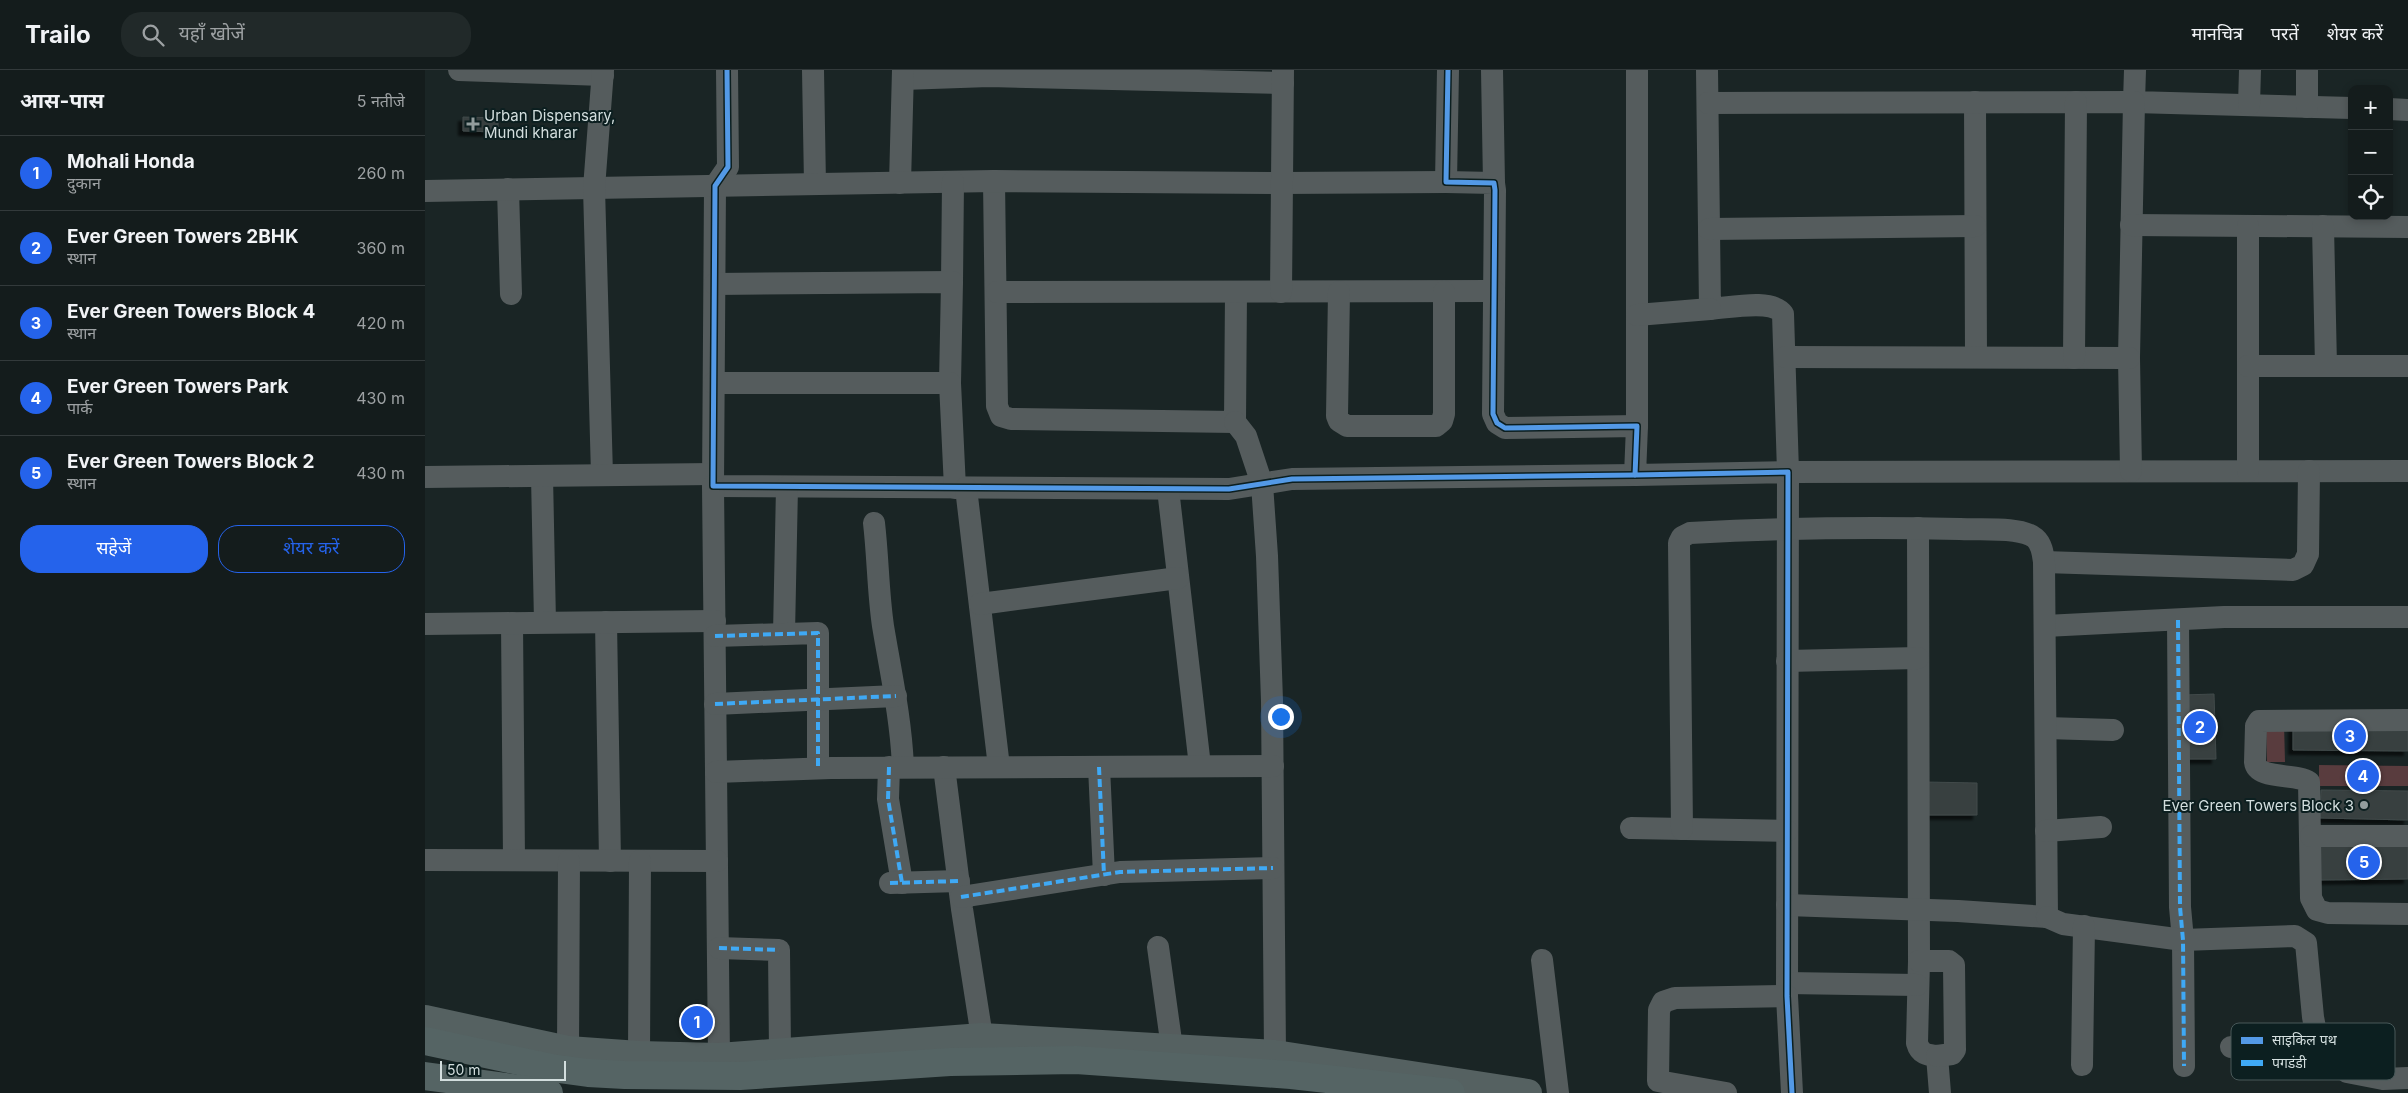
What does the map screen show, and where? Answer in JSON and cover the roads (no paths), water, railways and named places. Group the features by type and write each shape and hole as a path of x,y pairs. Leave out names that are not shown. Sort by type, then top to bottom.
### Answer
{"highway":[{"path":"425,1041 551,1068 625,1075 740,1076 950,1062 1076,1060 1291,1075 1451,1093"},
{"path":"425,1076 549,1093"}],"main road":[{"path":"425,1019 568,1050 639,1055 719,1056 982,1036 1275,1054 1527,1093"}],"street":[{"path":"459,70 603,72 594,188 602,475"},
{"path":"719,1056 713,480 715,186 728,167 727,70"},
{"path":"813,70 815,184"},
{"path":"1447,182 1448,70"},
{"path":"1492,70 1494,183 1493,414 1497,423 1505,428 1637,426"},
{"path":"1635,475 1637,426 1637,70"},
{"path":"1707,70 1710,309"},
{"path":"2131,471 2129,358 2135,70"},
{"path":"2249,105 2250,70"},
{"path":"2307,70 2307,107"},
{"path":"900,183 903,74 1283,77 1281,292"},
{"path":"1975,102 1976,357"},
{"path":"2074,358 2076,102"},
{"path":"1708,103 2134,102 2348,108"},
{"path":"2393,109 2408,110"},
{"path":"425,190 994,181 1282,184 1494,183"},
{"path":"994,181 997,292 997,406 1001,416 1011,419 1235,422"},
{"path":"953,182 950,382 960,488 980,604 999,767"},
{"path":"508,189 511,294"},
{"path":"2131,224 2408,227"},
{"path":"1709,229 1975,226"},
{"path":"2248,226 2248,471"},
{"path":"2323,226 2326,366"},
{"path":"715,284 951,282"},
{"path":"997,292 1494,291"},
{"path":"1236,292 1235,422 1246,436 1262,484 1267,565 1273,766 1275,1054"},
{"path":"1339,292 1337,416 1339,421 1347,426 1436,426 1442,421 1445,414 1443,292"},
{"path":"1637,316 1769,304 1780,309 1783,314 1788,472 1787,989 1792,1093"},
{"path":"1785,357 2129,358"},
{"path":"2248,366 2408,366"},
{"path":"714,383 950,382"},
{"path":"2044,562 2293,570 2303,564 2308,554 2309,471"},
{"path":"425,477 602,475 713,480 787,487 1229,489 1292,478 1788,472 2408,471"},
{"path":"542,476 545,622"},
{"path":"784,634 787,487"},
{"path":"1168,489 1200,766"},
{"path":"874,523 879,593 902,732 888,798 896,883 960,889 1168,870 1273,868"},
{"path":"1682,829 1679,543 1683,537 1690,532 1788,528 1918,528 2018,531 2035,538 2042,548 2044,562 2047,916"},
{"path":"1918,528 1917,909 1919,961 1917,1043 1919,1049 1925,1054 1937,1056 1952,1054 1955,1050 1954,965 1949,962 1919,961"},
{"path":"980,604 1178,578"},
{"path":"2045,626 2224,617 2408,617"},
{"path":"2178,620 2180,908 2183,940 2184,1066"},
{"path":"606,622 610,861"},
{"path":"425,624 606,622 784,634 818,633 818,768"},
{"path":"513,623 514,860"},
{"path":"1787,661 1918,658"},
{"path":"715,704 896,696"},
{"path":"2408,720 2259,721 2256,726 2255,766 2262,772 2301,777 2309,782 2311,898 2317,910 2328,913 2408,914"},
{"path":"2046,728 2113,730"},
{"path":"715,772 896,767 1273,766"},
{"path":"944,767 982,1036"},
{"path":"1099,767 1104,875"},
{"path":"2047,831 2101,827"},
{"path":"1631,828 1787,831"},
{"path":"2311,836 2408,836"},
{"path":"425,860 717,861"},
{"path":"568,1050 569,861"},
{"path":"639,1055 640,861"},
{"path":"1787,905 2047,916 2063,924 2183,940 2295,936 2301,938 2306,943 2314,1023"},
{"path":"2082,1065 2085,926"},
{"path":"1159,947 1172,1048"},
{"path":"719,948 779,950 780,1052"},
{"path":"1542,960 1558,1093"},
{"path":"1726,1093 1658,1081 1659,1010 1663,1002 1675,998 1787,989 1917,985"},
{"path":"1937,1056 1941,1093"},
{"path":"2395,1079 2408,1078"}],"place":[{"name":"Urban Dispensary, Mundi kharar","path":"473,124"},
{"name":"Ever Green Towers 2BHK","path":"2200,727"},
{"name":"Ever Green Towers Block 4","path":"2350,736"},
{"name":"Ever Green Towers Park","path":"2363,776"},
{"name":"Ever Green Towers Block 3","path":"2364,805"},
{"name":"Ever Green Towers Block 2","path":"2364,862"},
{"name":"Mohali Honda","path":"697,1022"}]}
